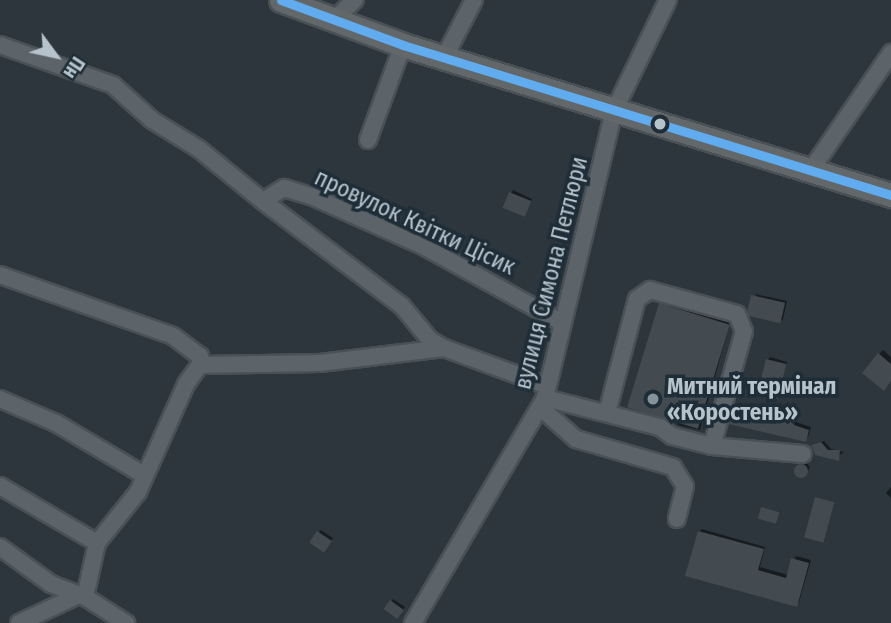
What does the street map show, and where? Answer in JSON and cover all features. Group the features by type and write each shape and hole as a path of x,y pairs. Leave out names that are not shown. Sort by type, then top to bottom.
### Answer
{"highway":[{"path":"281,0 443,58 891,195"}],"street":[{"path":"334,20 355,0"},
{"path":"443,58 474,0"},
{"name":"вулиця Симона Петлюри","path":"414,623 544,397 614,111 664,1"},
{"path":"0,45 113,85 152,120 199,149 402,306 430,340 444,348 544,397 607,413 712,446 803,454"},
{"path":"368,140 403,45"},
{"path":"811,170 891,53"},
{"name":"провулок Квітки Цісик","path":"263,201 284,188 311,197 425,247 561,322"},
{"path":"0,275 173,336 200,356 200,365 186,384 138,492 97,543 82,596"},
{"path":"607,413 637,299 650,289 737,314 744,331 712,446"},
{"path":"200,365 320,363 444,348"},
{"path":"544,397 576,439 673,467 685,486 677,519"},
{"path":"0,399 56,423 144,475"},
{"path":"0,486 97,543"},
{"path":"0,548 51,584 82,596 126,623"},
{"path":"19,623 82,596"}],"building":[{"path":"509,192 531,201 525,217 503,208"},
{"path":"751,295 785,303 780,323 746,315"},
{"path":"659,303 730,325 698,429 627,407"},
{"path":"878,353 891,364 891,381 884,391 862,373"},
{"path":"766,359 786,364 778,399 757,394"},
{"path":"734,405 795,421 794,425 809,430 806,442 729,424"},
{"path":"821,442 828,450 840,450 839,461 815,455 811,445"},
{"path":"798,464 804,464 808,471 804,478 798,478 794,474 794,468"},
{"path":"815,497 834,502 823,543 804,538"},
{"path":"761,507 779,512 776,524 758,519"},
{"path":"317,531 332,541 324,553 309,543"},
{"path":"698,531 764,549 758,570 786,578 791,558 809,563 797,607 685,576"},
{"path":"390,600 404,610 397,619 384,609"}],"transit line":[{"path":"281,0 403,45 891,195"}],"place":[{"name":"Митний термінал «Коростень»","path":"653,399"}]}
